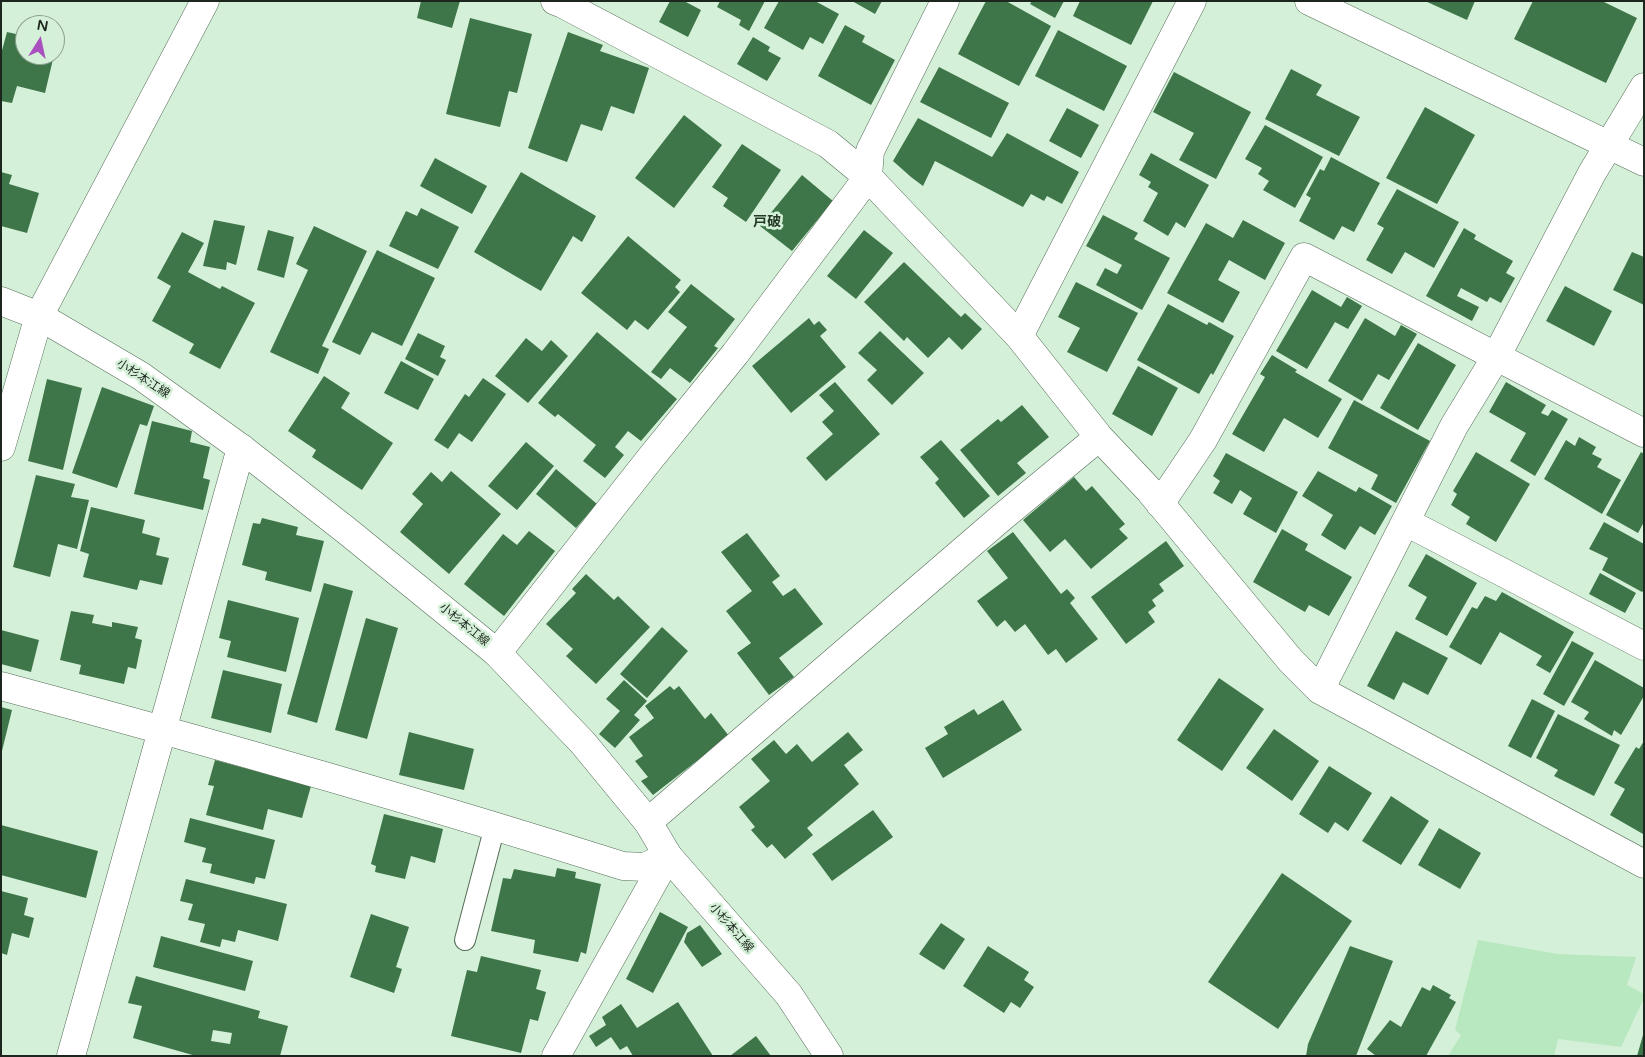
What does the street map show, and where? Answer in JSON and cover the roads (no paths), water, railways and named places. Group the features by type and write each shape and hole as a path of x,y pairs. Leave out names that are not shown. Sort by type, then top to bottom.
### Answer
{"street":[{"path":"1,447 39,316 206,1"},
{"path":"555,1 828,144 868,177 1019,336 1099,437 1160,504 1291,661 1320,690 1644,864"},
{"path":"498,653 649,460 735,354 868,177 870,151 946,1"},
{"path":"1019,336 1192,1"},
{"path":"1309,1 1644,162"},
{"path":"1320,690 1454,426 1496,356 1592,173 1644,88"},
{"path":"1160,504 1203,440 1304,257 1644,433"},
{"name":"小杉本江線","path":"1,301 39,316 141,376 241,448 498,653 583,743 648,822 668,856 790,995 829,1056"},
{"path":"648,822 986,531 1099,437"},
{"path":"71,1056 241,448"},
{"path":"1406,522 1644,646"},
{"path":"1,686 162,729 495,826 623,866 645,867 668,856"},
{"path":"556,1056 668,856"}],"lane":[{"path":"465,940 495,826"}],"district":[{"name":"戸破","path":"767,222"}]}
